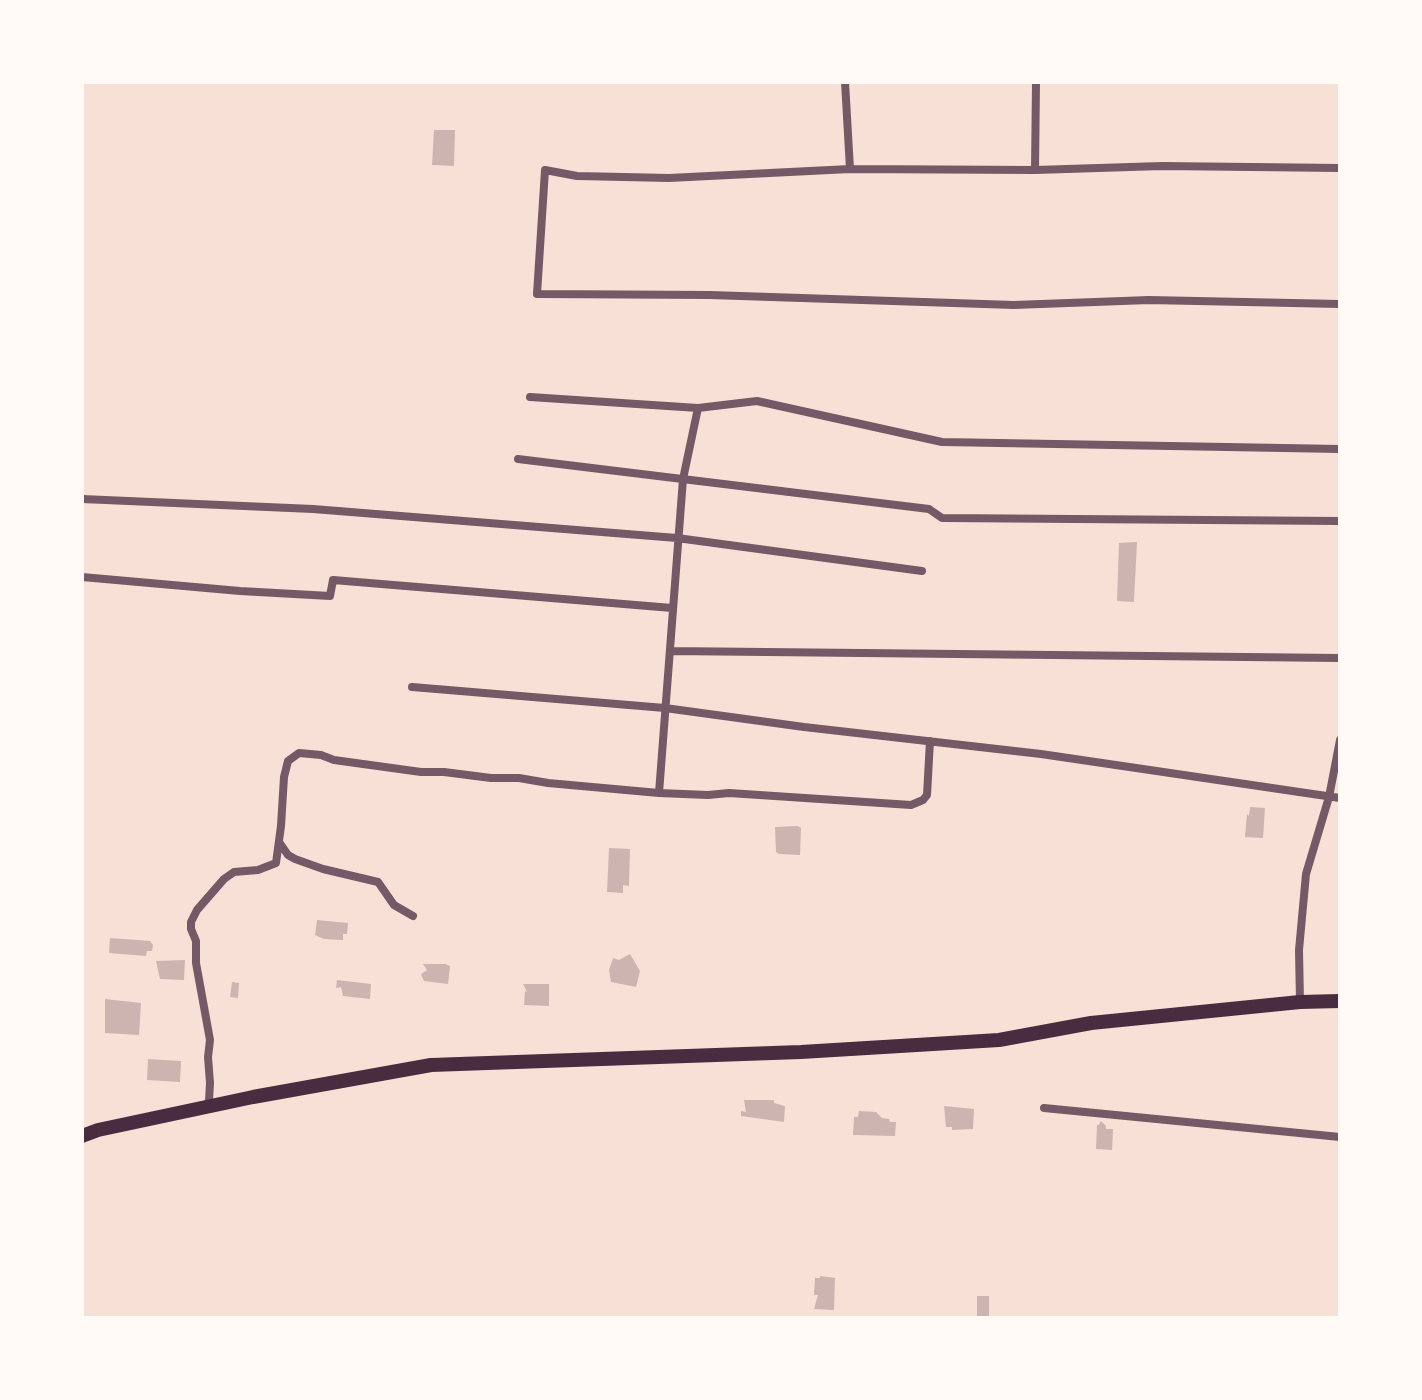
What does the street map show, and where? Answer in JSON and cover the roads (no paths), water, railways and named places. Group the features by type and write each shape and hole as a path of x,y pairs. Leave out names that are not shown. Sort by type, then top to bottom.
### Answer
{"main road":[{"path":"82,1136 253,1097 431,1065 801,1052 999,1040 1091,1023 1300,1002 1340,1001"}],"street":[{"path":"845,82 850,169"},
{"path":"1035,170 1036,82"},
{"path":"1340,168 850,169 669,178 577,176 545,170 537,294 710,295 1014,305 1149,300 1340,304"},
{"path":"530,397 698,408 757,401 942,442 1340,449"},
{"path":"659,793 677,538 683,479 698,408"},
{"path":"518,459 929,509 942,518 1340,521"},
{"path":"82,499 313,509 677,538 922,571"},
{"path":"82,577 330,596 333,580 672,608"},
{"path":"670,651 1340,658"},
{"path":"412,687 665,708 1041,754 1340,798"},
{"path":"1300,1002 1299,950 1306,874 1329,797 1340,740"},
{"path":"205,1108 209,1101 210,1040 191,922 197,910 234,872 268,868 276,863 284,777 288,761 299,753 421,772 519,778 659,793 729,793 911,805 927,795 930,741"},
{"path":"278,841 295,859 378,882 394,905 413,916"},
{"path":"1044,1108 1340,1137"}]}
